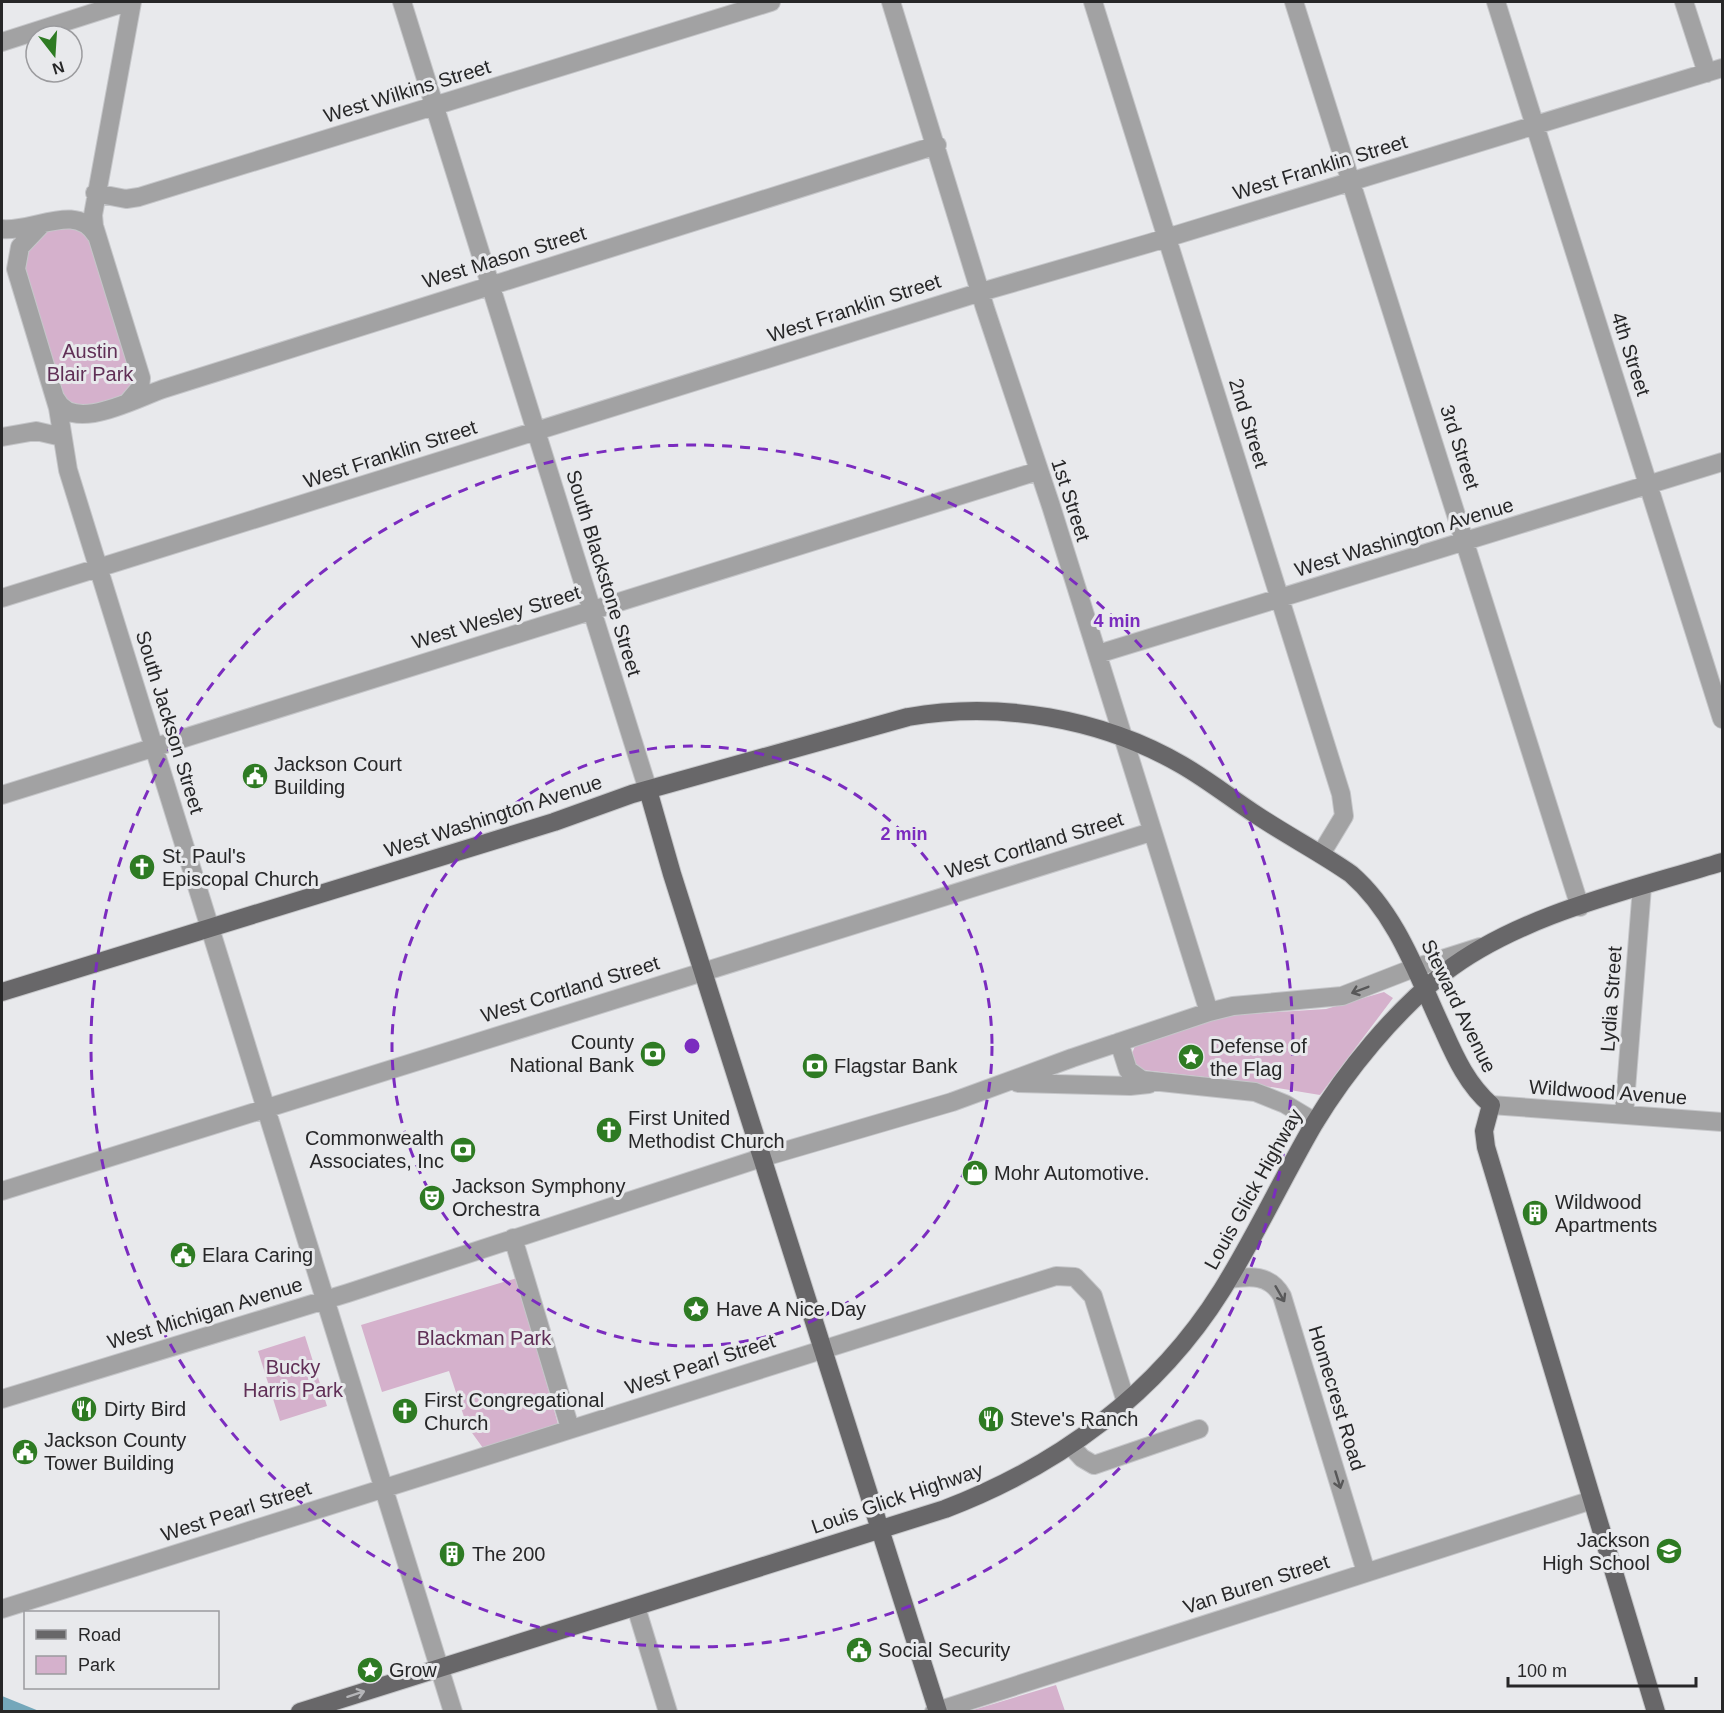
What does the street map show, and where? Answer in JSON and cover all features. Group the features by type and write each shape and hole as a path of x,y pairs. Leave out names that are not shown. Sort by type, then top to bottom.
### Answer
{"main road":[{"name":"West Washington Avenue","path":"2,992 554,822 648,790 908,717 953,711 1005,712"},
{"name":"Steward Avenue","path":"1005,712 1054,718 1123,737 1182,765 1351,874 1373,895 1391,921 1468,1080 1491,1105"},
{"name":"South Blackstone Street","path":"648,790 937,1711"},
{"path":"1580,907 1722,862"},
{"name":"Louis Glick Highway","path":"300,1712 881,1530 994,1489 1071,1446 1126,1402 1155,1375 1190,1334 1229,1279 1316,1122 1376,1041 1424,989 1452,967 1490,944 1580,907"},
{"path":"1491,1105 1484,1131 1486,1147 1656,1712"}],"street":[{"path":"2,42 128,2"},
{"path":"129,401 140,388 141,378 93,220 95,193 132,2"},
{"name":"South Blackstone Street","path":"402,2 648,790"},
{"name":"West Wilkins Street","path":"95,193 126,200 139,197 771,2"},
{"name":"1st Street","path":"891,2 1209,1012"},
{"name":"2nd Street","path":"1093,2 1344,803 1342,822 1321,854"},
{"name":"3rd Street","path":"1294,2 1580,907"},
{"name":"4th Street","path":"1496,2 1722,720"},
{"path":"1684,2 1715,71"},
{"name":"West Franklin Street","path":"2,598 981,291 1715,71"},
{"name":"West Mason Street","path":"62,437 70,425 85,416 163,389 937,145"},
{"path":"2,230 22,230 63,219 83,209 95,193"},
{"path":"63,219 86,223 96,235"},
{"path":"17,258 24,241 40,226"},
{"name":"South Jackson Street","path":"2,230 17,258 17,276 56,399 68,470 453,1712"},
{"path":"141,378 153,387 163,389"},
{"path":"56,399 59,406 69,413 85,416"},
{"path":"2,437 36,430 62,437"},
{"name":"West Washington Avenue","path":"1098,654 1722,462"},
{"name":"West Wesley Street","path":"2,795 1038,471"},
{"name":"West Cortland Street","path":"2,1191 1151,832"},
{"name":"Lydia Street","path":"1624,1115 1642,887"},
{"name":"West Michigan Avenue","path":"2,1399 325,1300 764,1157 1004,1084 1094,1050 1209,1012 1233,1006 1342,996 1414,968 1490,944"},
{"name":"West Michigan Avenue","path":"1119,1042 1131,1073 1153,1083"},
{"path":"1094,1050 1089,1071 1094,1081 1104,1085"},
{"name":"West Michigan Avenue","path":"1004,1084 1036,1082 1130,1086 1153,1083 1255,1092 1277,1100 1316,1122"},
{"name":"Wildwood Avenue","path":"1491,1105 1722,1122"},
{"path":"513,1238 570,1428"},
{"name":"West Pearl Street","path":"2,1609 1047,1278 1068,1276 1084,1284 1093,1296 1126,1402"},
{"name":"Homecrest Road","path":"1229,1279 1262,1278 1274,1285 1282,1296 1366,1572"},
{"path":"1071,1446 1082,1458 1094,1465 1199,1429"},
{"name":"Van Buren Street","path":"937,1711 1592,1500"},
{"path":"636,1607 668,1712"}],"green space":[{"name":"Austin Blair Park","path":"63,219 86,223 140,388 85,416 56,399 20,247"},
{"path":"1384,992 1393,998 1320,1095 1222,1079 1143,1070 1134,1065 1131,1056 1135,1046 1140,1043 1230,1015 1326,1009"},
{"name":"Blackman Park","path":"517,1278 558,1424 483,1448 467,1426 449,1371 382,1392 361,1325"},
{"name":"Bucky Harris Park","path":"305,1336 327,1406 280,1421 258,1351"},
{"path":"1056,1685 1065,1711 970,1711"}],"water":[{"path":"2,1696 39,1711 2,1711"}],"place":[{"name":"Jackson Court Building","path":"255,776"},
{"name":"St. Paul's Episcopal Church","path":"142,867"},
{"name":"County National Bank","path":"653,1054"},
{"name":"Defense of the Flag","path":"1191,1057"},
{"name":"Flagstar Bank","path":"815,1066"},
{"name":"First United Methodist Church","path":"609,1130"},
{"name":"Commonwealth Associates, Inc","path":"463,1150"},
{"name":"Mohr Automotive.","path":"975,1173"},
{"name":"Jackson Symphony Orchestra","path":"432,1198"},
{"name":"Wildwood Apartments","path":"1535,1213"},
{"name":"Elara Caring","path":"183,1255"},
{"name":"Have A Nice Day","path":"696,1309"},
{"name":"Dirty Bird","path":"84,1409"},
{"name":"First Congregational Church","path":"405,1411"},
{"name":"Steve's Ranch","path":"991,1419"},
{"name":"Jackson County Tower Building","path":"25,1452"},
{"name":"Jackson High School","path":"1669,1551"},
{"name":"The 200","path":"452,1554"},
{"name":"Social Security","path":"859,1650"},
{"name":"Grow","path":"370,1670"}]}
